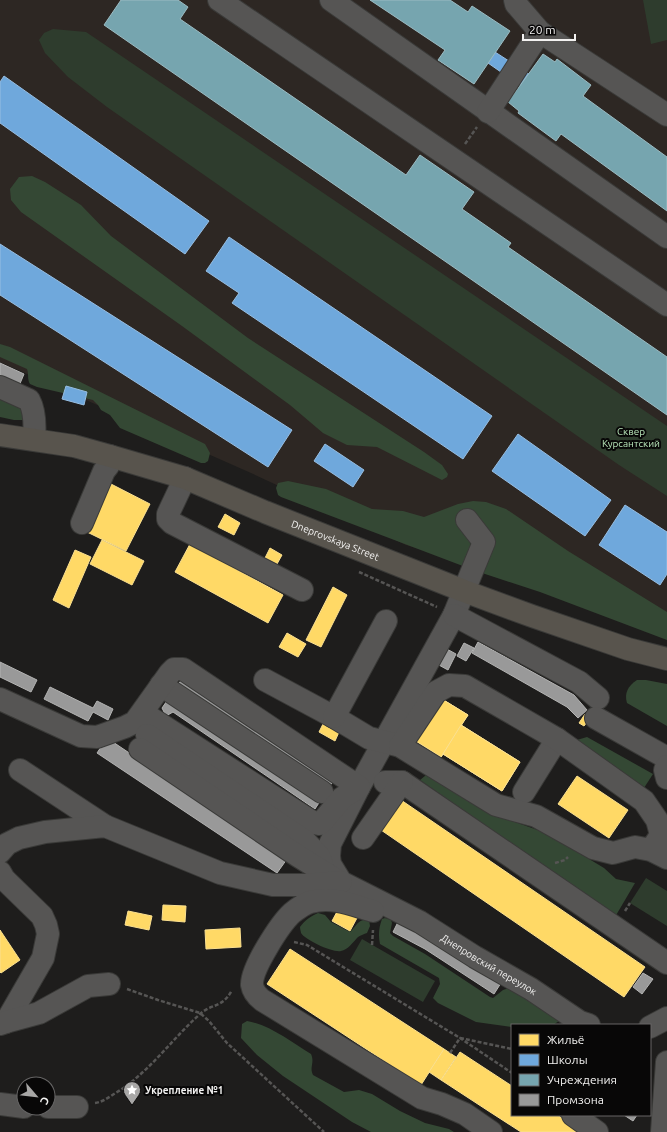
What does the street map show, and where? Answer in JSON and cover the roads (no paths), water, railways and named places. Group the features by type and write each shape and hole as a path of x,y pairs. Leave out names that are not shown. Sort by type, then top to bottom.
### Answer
{"main road":[{"name":"Dneprovskaya Street","path":"0,435 74,446 185,478 265,512 464,591 628,649 667,659"}],"street":[{"path":"219,0 667,305"},
{"path":"331,0 667,237"},
{"path":"514,1 540,32 667,115"},
{"path":"488,112 540,32"},
{"path":"0,387 29,400 34,423 34,439"},
{"path":"82,523 104,471 108,466 110,456"},
{"path":"185,478 168,514 168,519 172,523 302,590"},
{"path":"392,743 454,615 484,542 467,520"},
{"path":"454,615 579,682 597,708 667,758"},
{"path":"334,717 386,621"},
{"path":"0,699 81,736 88,738 97,737 135,722 174,669 183,669 359,787"},
{"path":"20,770 105,826 220,872 273,885 304,885 333,877 329,856 330,844 359,787 392,743 436,692 449,685 465,686 557,739 647,804 657,820 661,835 659,854 635,847 613,853 593,848 536,816 496,805 392,743 369,738 334,717 265,680"},
{"path":"161,685 322,792"},
{"path":"143,713 314,823 319,824 322,822 342,798 359,787"},
{"path":"524,792 557,739"},
{"name":"Днепровский переулок","path":"143,742 333,877 420,922 475,957 531,989 580,1022 586,1024"},
{"path":"667,766 665,770 667,778"},
{"path":"363,838 394,782 525,866 667,963"},
{"path":"0,852 7,844 19,838 45,832 105,826"},
{"path":"0,872 4,880 42,916 48,934 43,958 3,1023"},
{"path":"388,906 385,910 378,912 336,900 310,903 301,907 282,925 259,961 254,972 252,987 256,995 262,1000 422,1098 442,1104 464,1114 491,1132"},
{"path":"3,1023 39,1013 88,986 109,984"},
{"path":"661,1067 662,1132"},
{"path":"0,1104 16,1106"},
{"path":"56,1107 77,1107"},
{"path":"574,1116 597,1132"}],"place":[{"name":"Укрепление №1","path":"132,1105"}],"park label":[{"name":"Сквер Курсантский","path":"631,436"}]}
